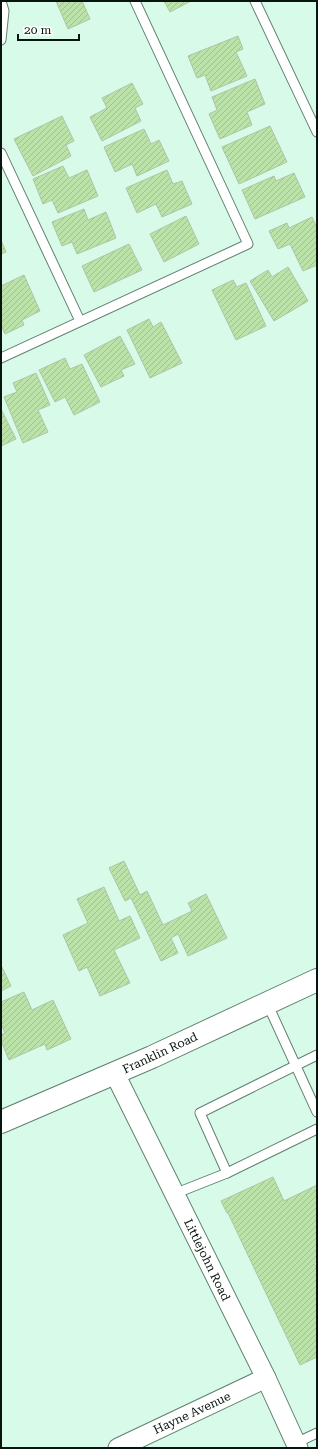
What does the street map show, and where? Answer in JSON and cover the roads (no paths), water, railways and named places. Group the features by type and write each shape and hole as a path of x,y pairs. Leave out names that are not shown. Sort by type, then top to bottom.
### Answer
{"main road":[{"name":"Franklin Road","path":"1,1122 115,1074 317,980"}],"street":[{"name":"Littlejohn Road","path":"115,1074 266,1378 297,1446"},
{"name":"Hayne Avenue","path":"118,1448 266,1378"}],"lane":[{"path":"1,1 4,11 1,40"},
{"path":"1,358 248,244 135,1"},
{"path":"255,1 317,132"},
{"path":"1,153 80,321"},
{"path":"267,1003 317,1112"},
{"path":"227,1173 200,1113 296,1064 317,1055"},
{"path":"174,1194 227,1173 317,1129"},
{"path":"297,1446 317,1433"}]}
